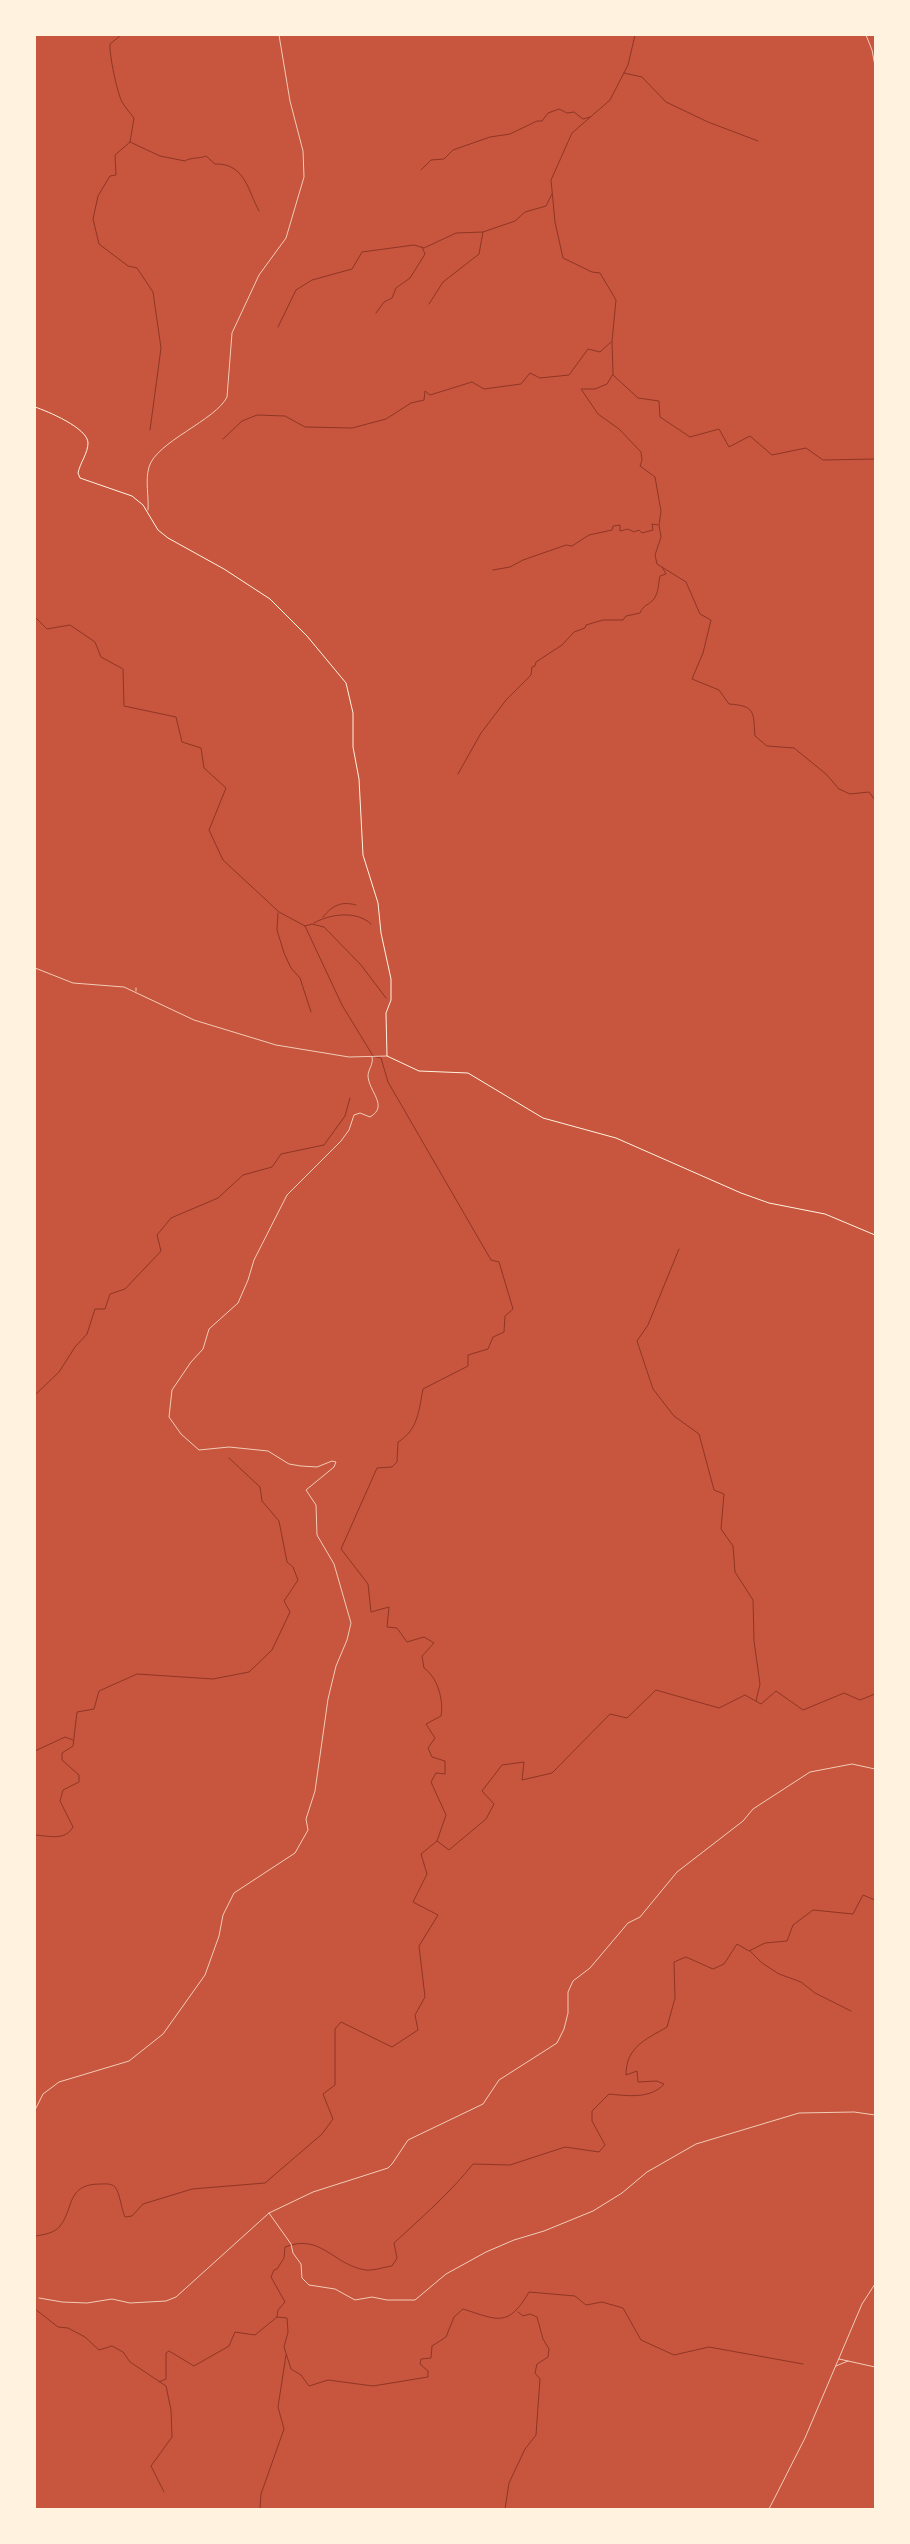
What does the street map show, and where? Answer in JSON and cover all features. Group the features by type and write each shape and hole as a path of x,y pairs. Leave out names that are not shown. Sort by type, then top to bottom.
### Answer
{"main road":[{"path":"35,407 64,420 86,438 88,445 78,473 80,478 132,496 148,510 156,528 168,538 224,569 270,600 308,636 346,683 353,713 352,740 358,775 363,856 378,903 381,933 390,973 391,1000 386,1013 385,1049 390,1058 419,1070 468,1073 543,1118 616,1138 741,1193 769,1203 825,1214 875,1235"}],"street":[{"path":"148,510 147,481 151,462 173,441 224,403 229,385 232,333 259,275 286,238 304,177 303,151 290,102 279,35"},
{"path":"866,35 872,50 875,66"},
{"path":"35,968 70,983 109,984 136,992 194,1020 261,1041 342,1056 390,1058"},
{"path":"35,2110 43,2094 58,2082 129,2061 161,2036 205,1975 219,1936 223,1915 234,1893 295,1853 308,1830 306,1819 315,1791 328,1699 336,1666 347,1640 351,1623 334,1564 317,1535 316,1505 306,1490 334,1467 336,1462 332,1461 317,1467 300,1466 289,1464 268,1450 229,1447 199,1450 176,1429 168,1414 172,1390 191,1362 203,1349 209,1329 238,1303 254,1260 287,1195 341,1141 349,1130 352,1117 360,1113 370,1117 378,1112 379,1105 368,1078 373,1060 372,1056"},
{"path":"39,2298 87,2303 112,2299 130,2303 166,2301 176,2297 269,2213 313,2192 388,2168 408,2140 483,2104 499,2080 557,2043 564,2029 568,2013 568,1992 573,1982 590,1968 628,1922 640,1917 676,1872 743,1822 753,1809 810,1772 852,1764 875,1769"},
{"path":"269,2213 291,2244 293,2252 301,2264 302,2278 309,2285 335,2289 355,2300 372,2297 387,2300 413,2300 437,2284 448,2273 486,2252 592,2211 621,2194 647,2172 696,2144 794,2113 854,2112 875,2115"},
{"path":"769,2509 805,2438 862,2304 875,2284"},
{"path":"839,2359 875,2367"},
{"path":"836,2366 848,2361"}],"waterway":[{"path":"121,35 110,44 112,64 122,102 134,118 130,142 115,155 116,175 110,176 98,196 93,219 99,244 128,266 137,268 153,292 161,348 150,430"},
{"path":"635,35 628,65 610,100 572,133 551,180 555,222 563,258 592,272 600,273 616,300 612,341 613,374 607,384 595,389 581,389 598,414 619,429 641,452 642,460 640,466 655,477 661,511 659,525 661,537 655,555 657,564 686,582 700,614 711,620 703,653 692,679 719,690 729,704 744,706 749,709 753,716 755,736 767,746 794,748 826,774 839,789 850,794 869,792 875,800"},
{"path":"624,73 642,77 666,102 708,122 758,141"},
{"path":"421,170 431,160 444,159 453,150 490,137 510,134 537,121 542,121 548,113 559,109 567,113 574,112 583,119 590,117"},
{"path":"130,142 160,156 185,161 206,156 215,164 233,168 244,180 259,211"},
{"path":"278,327 296,290 312,280 352,269 362,252 414,245 424,248 456,233 483,232 515,221 525,212 546,206 552,194"},
{"path":"429,304 443,282 479,254 483,232"},
{"path":"376,313 384,302 392,298 396,288 410,278 425,254 422,247"},
{"path":"223,439 242,421 257,415 285,416 305,427 352,428 386,419 411,403 424,400 425,391 430,395 472,382 484,389 521,384 530,373 540,378 569,375 588,349 600,352 611,342"},
{"path":"613,375 638,398 659,401 660,417 690,437 719,429 729,447 750,436 772,455 806,448 823,460 875,459"},
{"path":"493,570 510,567 523,560 566,545 572,546 589,535 612,530 613,526 620,525 620,531 628,529 634,532 639,530 642,533 653,530 652,524 658,525"},
{"path":"458,774 481,733 506,700 531,675 532,667 535,666 536,662 562,645 574,632 585,628 586,625 603,620 623,620 626,616 640,613 656,596 660,576 666,574 662,567"},
{"path":"35,617 47,629 70,625 95,642 101,657 123,669 124,706 176,717 182,742 201,748 204,768 226,788 209,830 223,860 279,912 305,926 342,1005 373,1056 381,1058 388,1082 491,1260 499,1262 513,1309 505,1316 504,1332 493,1337 488,1349 468,1355 468,1366 423,1389 419,1412 414,1425 410,1432 398,1442 397,1462 392,1467 377,1468 341,1549 368,1584 371,1612 389,1607 387,1627 397,1628 407,1642 424,1637 434,1643 422,1656 424,1668 433,1677 439,1689 442,1709 441,1716 426,1724 435,1738 428,1748 432,1757 445,1761 445,1774 436,1773 431,1782 446,1815 437,1841"},
{"path":"323,917 330,909 338,905 356,905"},
{"path":"278,913 277,930 284,953 291,968 300,978 311,1012"},
{"path":"314,923 327,917 351,915 371,924"},
{"path":"305,926 312,924 324,927 361,965 386,998"},
{"path":"35,1395 59,1372 75,1347 87,1334 95,1309 105,1309 110,1294 125,1289 161,1251 157,1235 171,1218 218,1198 243,1175 272,1167 281,1154 324,1145 345,1116 350,1098"},
{"path":"679,1249 648,1325 637,1341 653,1389 674,1416 699,1434 714,1490 724,1494 721,1529 733,1546 735,1572 753,1600 754,1641 760,1684 756,1701"},
{"path":"35,1835 61,1836 73,1827 60,1801 63,1790 79,1782 79,1775 62,1760 62,1753 73,1746 77,1712 94,1709 99,1691 137,1674 213,1679 249,1672 272,1650 290,1612 284,1601 298,1580 293,1567 287,1562 279,1521 262,1501 260,1487 229,1458"},
{"path":"35,2236 49,2233 58,2228 76,2193 81,2188 89,2185 110,2184 115,2187 125,2217 132,2216 143,2204 192,2189 265,2183 322,2134 333,2119 323,2094 335,2085 335,2029 341,2022 392,2047 418,2030 415,2015 425,1997 419,1946 438,1915 413,1902 427,1874 421,1854 437,1841 449,1850 486,1819 494,1804 482,1791 502,1765 524,1762 522,1780 552,1773 610,1714 627,1718 656,1690 719,1708 745,1695 761,1704 776,1691 803,1710 844,1693 860,1700 875,1694"},
{"path":"35,1751 65,1737 73,1740"},
{"path":"277,2317 278,2310 285,2302 271,2277 284,2258 285,2247 308,2244 326,2251 354,2267 365,2270 392,2266 397,2258 394,2243 425,2215 473,2164 510,2165 565,2147 599,2152 605,2145 592,2121 592,2111 609,2094 631,2096 646,2094 659,2089 664,2084 657,2081 638,2082 637,2071 626,2075 629,2058 638,2045 667,2027 675,1998 674,1962 686,1957 713,1969 724,1964 737,1944 749,1951 765,1943 787,1941 793,1925 813,1910 853,1914 863,1895 875,1900"},
{"path":"750,1951 762,1963 779,1974 801,1982 815,1993 851,2011"},
{"path":"159,2382 166,2379 166,2353 169,2351 194,2366 229,2346 235,2332 255,2335 277,2317 287,2318 288,2332 284,2347 291,2369 301,2375 309,2386 328,2380 373,2386 428,2377 428,2371 420,2364 421,2359 431,2358 432,2346 446,2337 454,2317 463,2309 485,2316 501,2318 515,2311 529,2292 575,2296 586,2305 602,2302 623,2308 641,2340 674,2355 709,2347 803,2364"},
{"path":"35,2309 58,2327 68,2328 85,2337 99,2350 112,2346 123,2352 130,2362 166,2386 171,2410 172,2437 151,2466 164,2492"},
{"path":"505,2509 509,2483 525,2449 536,2435 540,2379 535,2373 537,2364 548,2357 549,2349 543,2339 537,2317 530,2314 523,2316 518,2312"},
{"path":"260,2509 261,2494 284,2429 278,2407 286,2355"}]}
